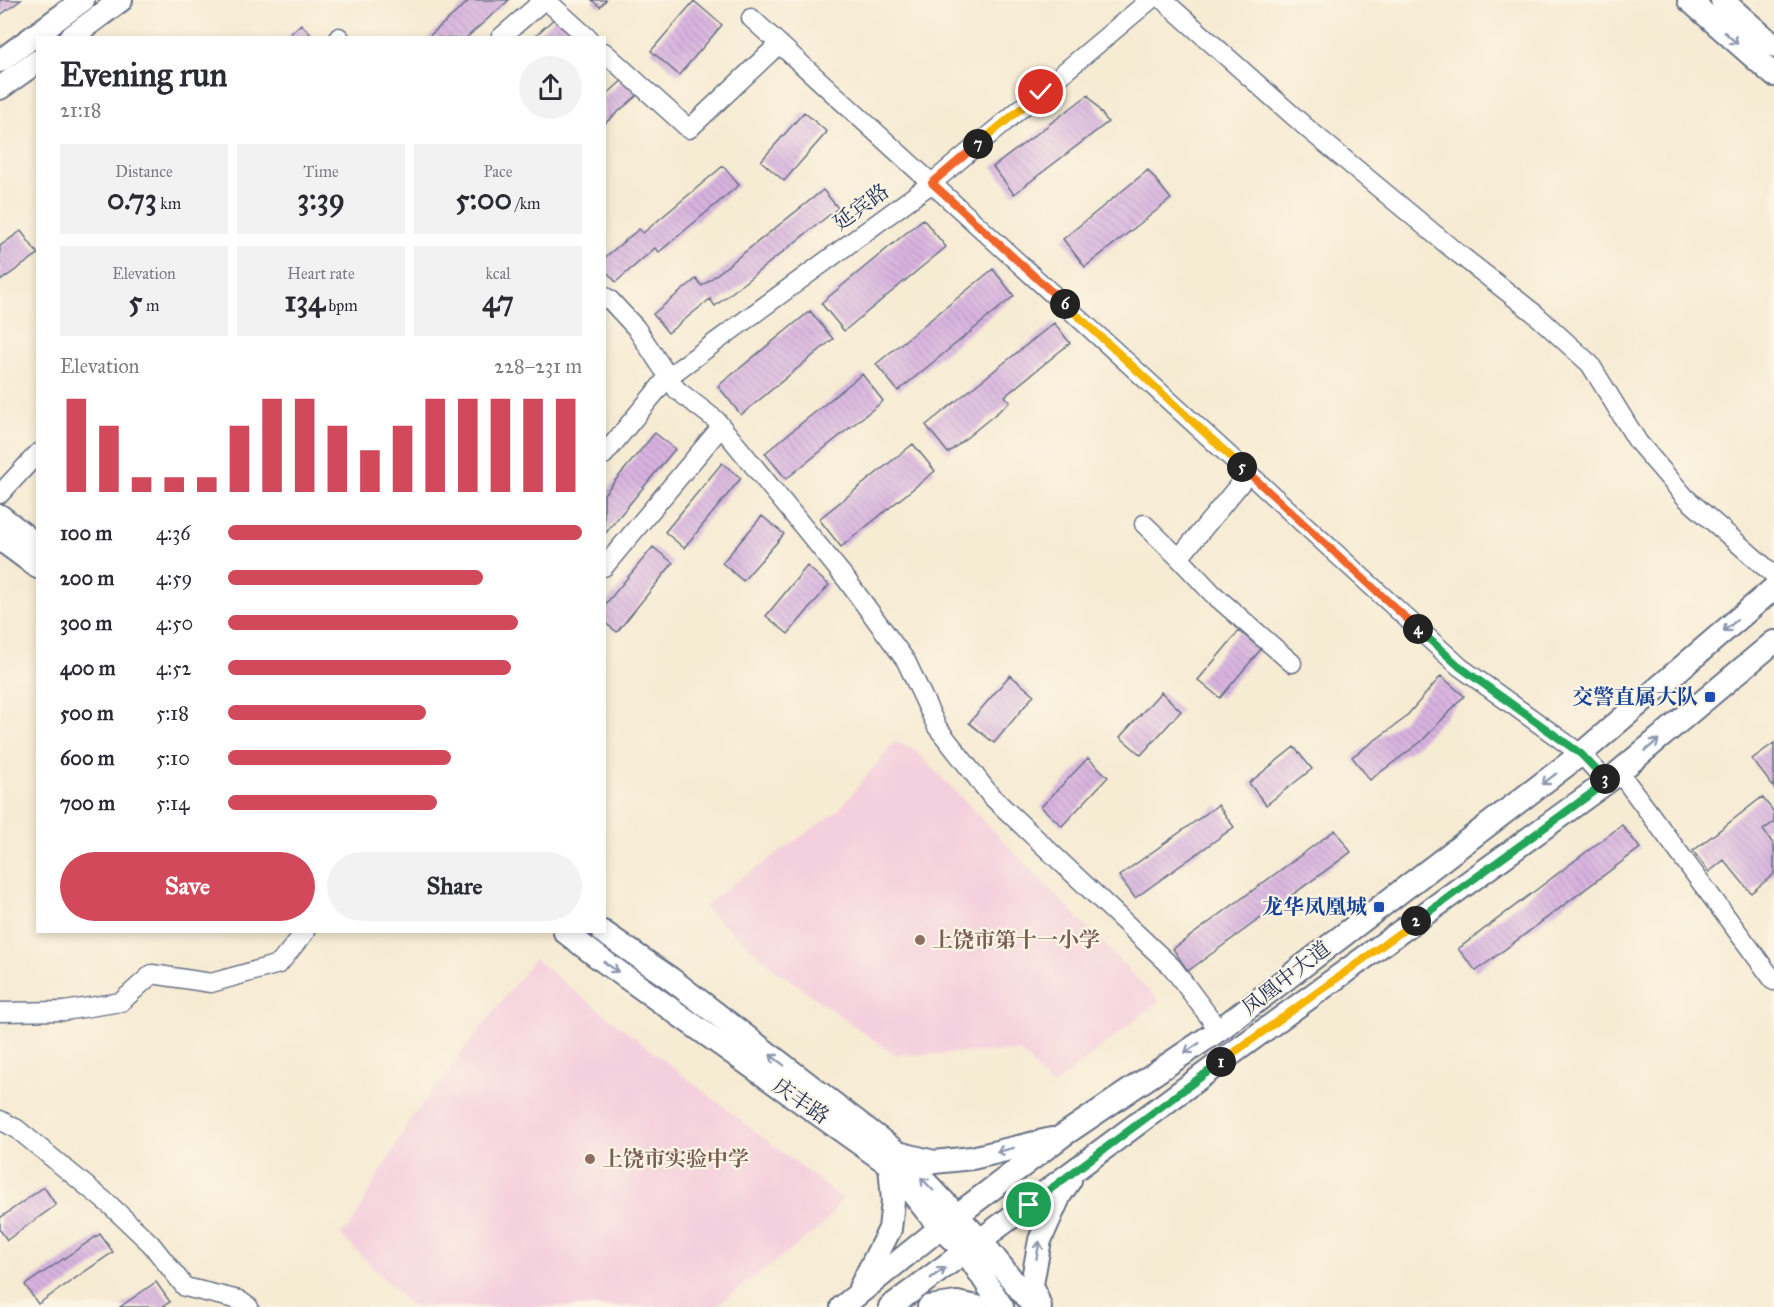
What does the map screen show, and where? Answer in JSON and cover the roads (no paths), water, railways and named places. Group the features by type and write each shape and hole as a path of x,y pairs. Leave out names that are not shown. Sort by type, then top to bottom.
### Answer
{"main road":[{"path":"0,61 83,0"},
{"path":"73,36 121,0"},
{"path":"1689,0 1774,75"},
{"path":"1722,0 1774,46"},
{"path":"0,88 36,62"},
{"path":"0,516 36,544"},
{"path":"0,539 36,566"},
{"name":"凤凰中大道","path":"849,1302 948,1222 1062,1136 1219,1030 1581,754 1774,588"},
{"name":"凤凰中大道","path":"891,1307 1246,1043 1613,777 1774,642"},
{"name":"庆丰路","path":"566,933 599,958 894,1159 948,1222 973,1247 1002,1307"},
{"path":"604,933 671,979 894,1159 934,1162 972,1158 1062,1136"},
{"path":"849,1302 890,1229 894,1159"},
{"path":"1040,1307 1032,1284 1040,1239 1060,1195 1077,1169"},
{"path":"973,1247 1034,1307"},
{"path":"928,1307 957,1303 977,1307"}],"street":[{"path":"503,36 545,0 586,36"},
{"name":"延宾路","path":"606,453 668,377 932,183 1150,0"},
{"path":"1164,0 1308,129 1450,247 1534,313 1590,364 1638,442 1686,498 1774,575"},
{"path":"751,18 1460,667 1613,777 1774,981"},
{"path":"606,54 689,129 779,44"},
{"path":"606,297 636,328 676,390 716,420 860,597 906,661 937,727 992,796 1172,967 1219,1030"},
{"path":"606,565 721,427"},
{"path":"0,494 36,455"},
{"path":"1179,558 1249,473"},
{"path":"1144,524 1213,594 1292,663"},
{"path":"0,1012 64,1011 121,1002 152,975 211,983 279,964 304,933"},
{"path":"0,1120 17,1129 111,1206 151,1244 185,1287 239,1300 249,1307"}],"place":[{"name":"交警直属大队","path":"1710,697"},
{"name":"龙华凤凰城","path":"1379,907"},
{"name":"上饶市第十一小学","path":"920,940"},
{"name":"上饶市实验中学","path":"590,1159"}]}
